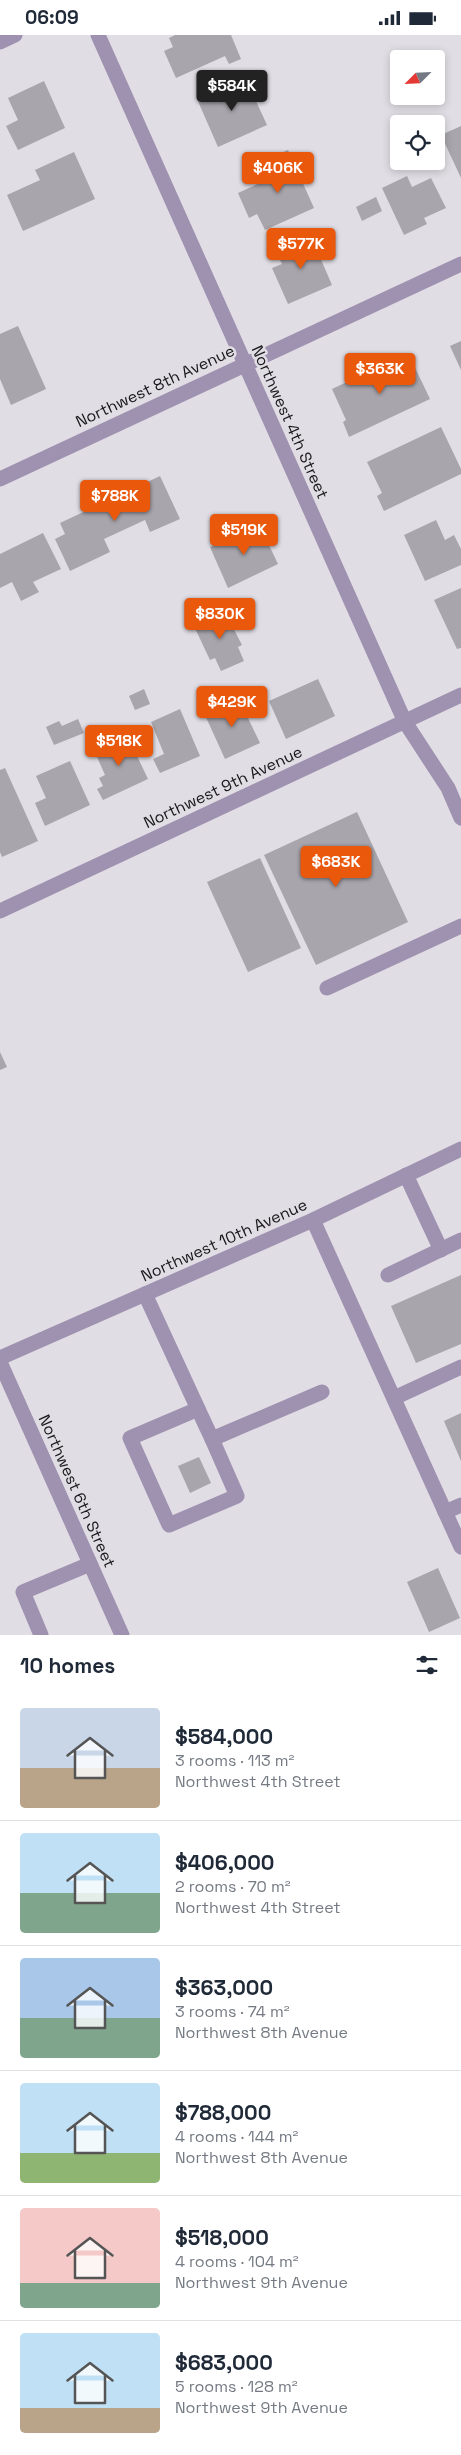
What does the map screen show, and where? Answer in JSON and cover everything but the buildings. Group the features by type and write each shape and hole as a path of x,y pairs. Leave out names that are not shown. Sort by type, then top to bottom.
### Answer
{"street":[{"path":"0,42 15,35"},
{"name":"Northwest 4th Street","path":"98,35 405,722 448,788 461,817"},
{"name":"Northwest 8th Avenue","path":"0,479 245,363 461,264"},
{"name":"Northwest 9th Avenue","path":"0,911 461,695"},
{"path":"327,988 461,927"},
{"name":"Northwest 10th Avenue","path":"0,1358 313,1220 460,1151"},
{"path":"406,1175 441,1250"},
{"path":"313,1220 461,1547"},
{"path":"388,1275 461,1240"},
{"path":"145,1294 212,1439 237,1496 169,1525 130,1438 198,1409"},
{"name":"Northwest 6th Street","path":"0,1362 122,1635"},
{"path":"394,1398 461,1367"},
{"path":"212,1439 322,1392"},
{"path":"445,1513 461,1505"},
{"path":"41,1635 23,1592 90,1564"}]}
